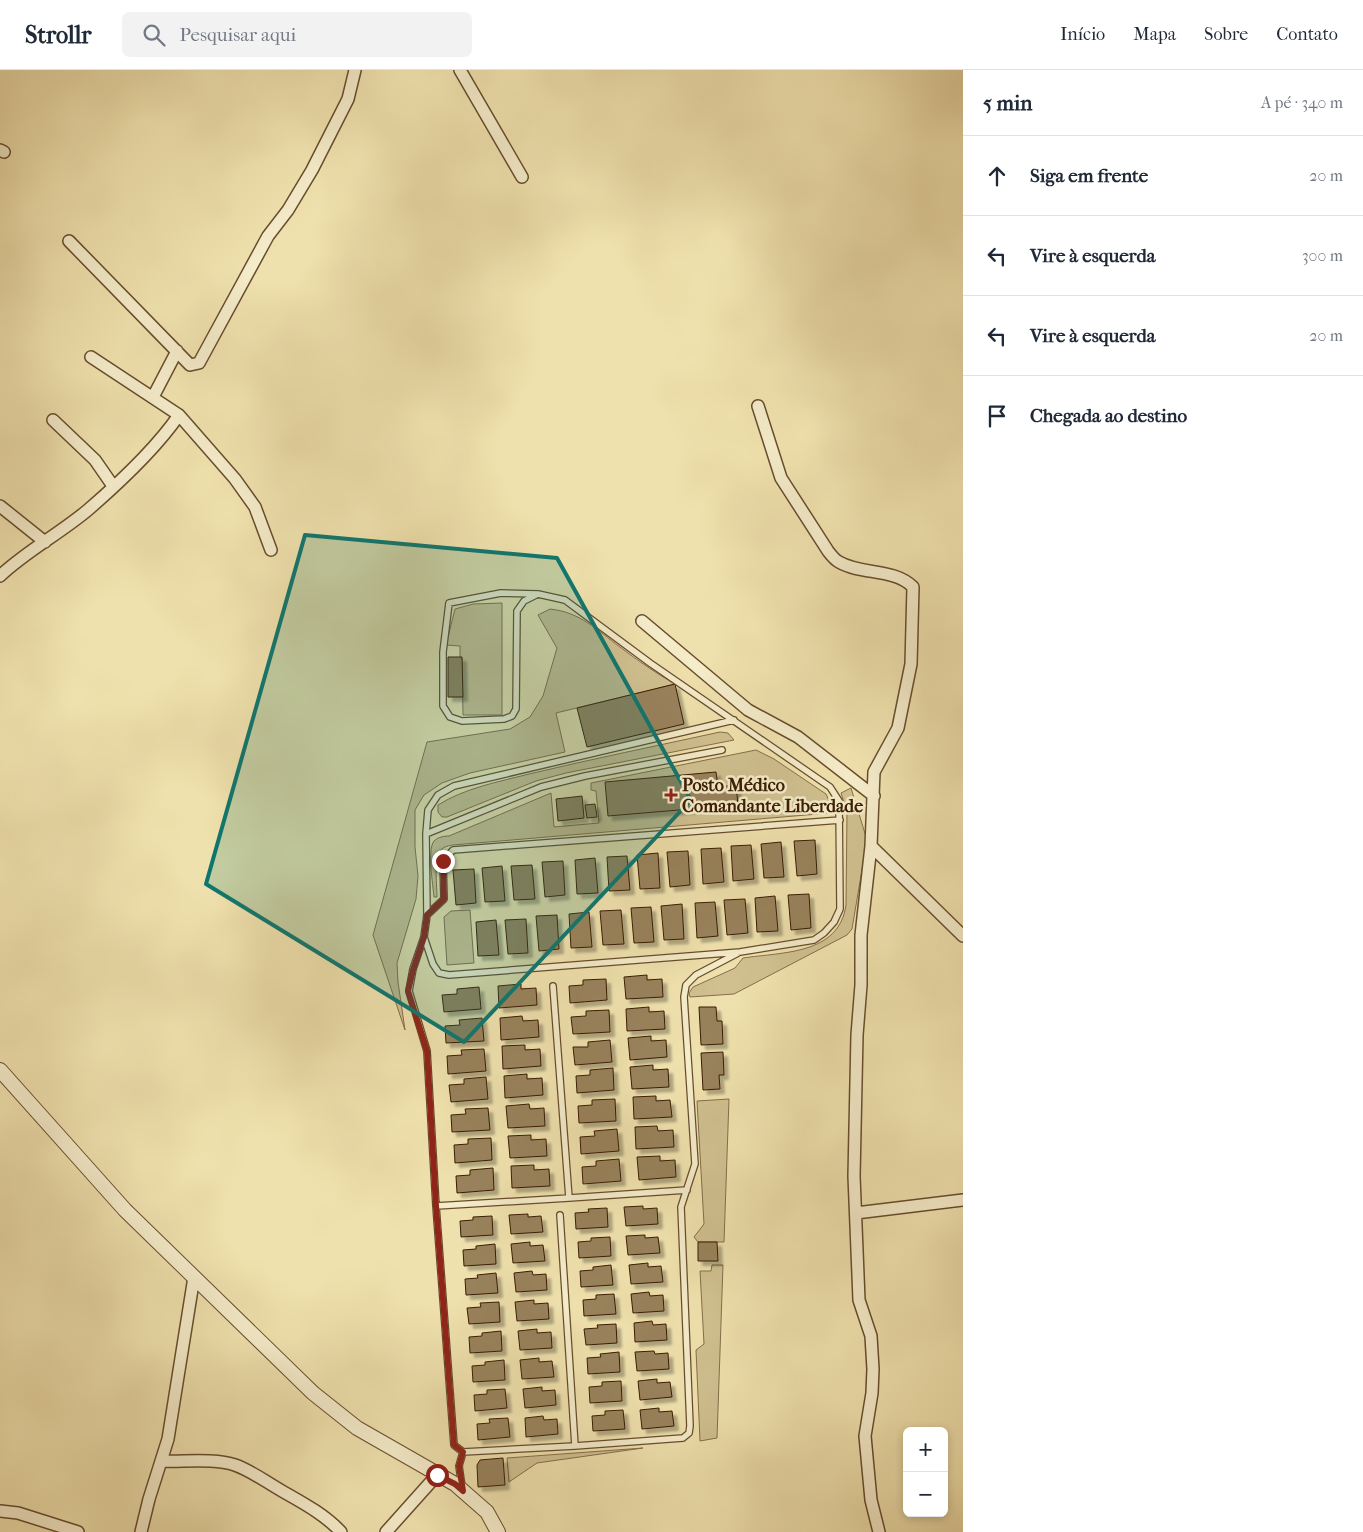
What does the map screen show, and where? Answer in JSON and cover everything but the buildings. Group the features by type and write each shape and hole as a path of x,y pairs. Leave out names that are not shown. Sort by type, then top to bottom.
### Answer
{"street":[{"path":"69,241 190,365 199,364 268,236 288,210 312,170 348,99 355,70"},
{"path":"460,70 522,177"},
{"path":"152,397 177,351"},
{"path":"90,357 179,415 235,479 255,507 271,550"},
{"path":"758,406 781,478 828,552 837,562 852,568 899,578 907,581 913,587 911,664 898,728 874,772 871,846 861,935 861,985 857,1035 855,1166 859,1300 871,1336 873,1369 872,1393 865,1436 871,1500 879,1532"},
{"path":"0,576 89,509 143,457 179,415"},
{"path":"53,420 95,460 113,486"},
{"path":"0,506 45,542"},
{"path":"642,622 748,710 798,737 874,796"},
{"path":"871,846 963,936"},
{"path":"0,1070 124,1210 313,1393 358,1428 455,1484 486,1512 498,1532"},
{"path":"856,1213 963,1200"},
{"path":"141,1532 149,1499 168,1439 194,1277"},
{"path":"162,1461 224,1462 234,1465 261,1476 280,1490 305,1503 330,1520 341,1532"},
{"path":"386,1532 437,1475"},
{"path":"0,1511 18,1513 78,1532"}],"lane":[{"path":"424,937 433,964 439,973 449,975 740,952 814,940 834,922 840,909 839,801 830,787 650,663 565,600 538,594 501,592 449,603 442,652 443,706 450,717 462,721 504,719 512,716 516,709 517,611 524,601 538,594"},
{"path":"734,720 454,786 438,795 428,810 426,834 427,915 424,937 408,991 427,1051 436,1206 454,1445 463,1452 683,1438 688,1433 690,1426 681,1207 695,1164 684,997 686,986 696,975 740,952"},
{"path":"426,834 541,787 585,776 722,750"},
{"path":"427,915 444,899 443,861 453,850 840,820"},
{"path":"554,986 569,1198"},
{"path":"436,1206 687,1190"},
{"path":"560,1215 575,1446"},
{"path":"463,1452 459,1466 463,1491"}],"highlighted area":[{"path":"305,535 557,558 691,800 464,1042 206,884"}],"shaded area":[{"path":"502,603 502,715 463,715 460,646 446,645 455,609 473,604"},
{"path":"550,609 570,614 588,623 640,662 675,684 556,713 565,752 470,773 442,783 424,795 415,810 415,847 418,876 416,899 397,963 405,1030 373,935 427,742 510,729 530,717 543,696 557,648 538,615"},
{"path":"720,732 728,733 734,740 566,773 536,781 447,817 442,817 438,812 438,805 448,799 482,786 553,768"},
{"path":"756,750 774,759 826,794 830,803 830,813 453,845 442,849 437,857 437,897 434,897 431,852 434,841 439,838 449,836 551,793 554,827 599,823 596,791 591,790 591,783"},
{"path":"851,788 867,840 852,929 847,935 734,994 690,997 689,993 693,987 735,968 743,958 791,952 806,948 821,942 832,934 841,921 846,905 847,812 841,793"},
{"path":"470,910 474,963 447,965 444,917 451,911"},
{"path":"729,1099 724,1242 698,1242 694,1237 704,1224 697,1101"},
{"path":"712,1265 723,1265 717,1438 700,1441 696,1350 704,1344 700,1271 711,1271"},
{"path":"643,1448 537,1463 509,1482 507,1458"}],"place":[{"name":"Posto Médico Comandante Liberdade","path":"671,795"}],"route":[{"path":"437,1475 455,1484 463,1491 459,1466 463,1452 454,1445 436,1206 427,1051 408,991 424,937 427,915 444,899 443,861"}]}
